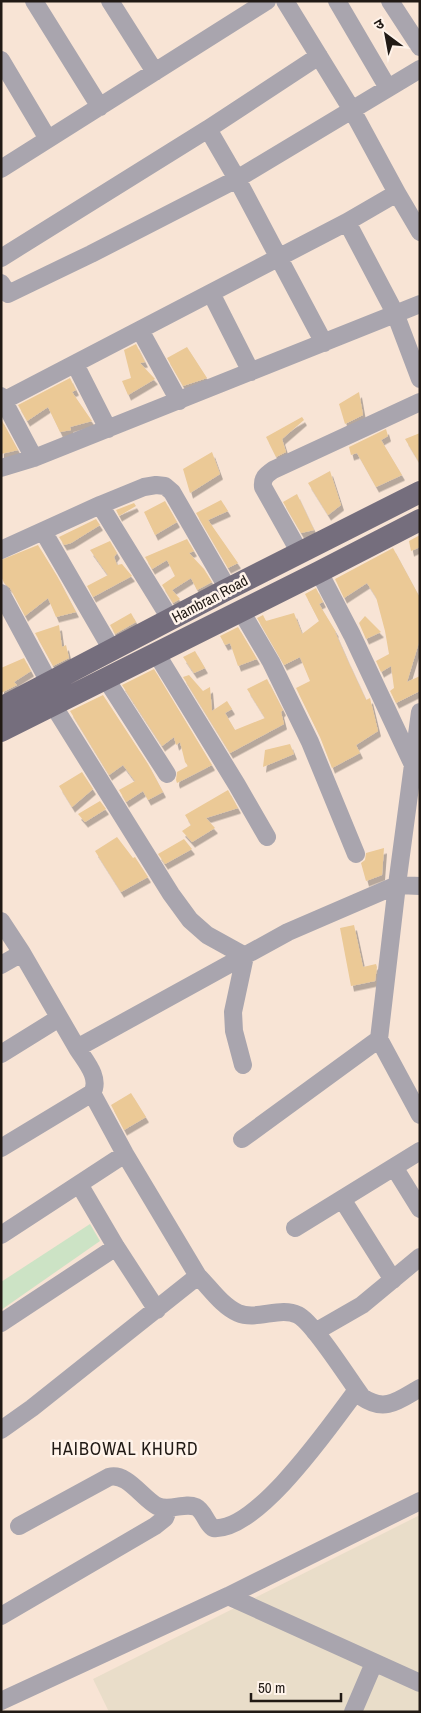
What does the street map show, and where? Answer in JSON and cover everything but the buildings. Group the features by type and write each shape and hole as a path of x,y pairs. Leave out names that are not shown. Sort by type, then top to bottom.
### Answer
{"main road":[{"name":"Hambran Road","path":"1,708 228,589 420,492"},
{"name":"Hambran Road","path":"1,731 420,520"}],"street":[{"path":"34,1 100,107"},
{"path":"110,1 155,72"},
{"path":"1,169 266,1"},
{"path":"285,1 352,110 396,193 420,232"},
{"path":"337,1 388,88"},
{"path":"390,1 420,47"},
{"path":"1,258 208,129 319,56"},
{"path":"1,60 48,139"},
{"path":"3,291 91,254 237,179 420,69"},
{"path":"208,129 237,179 324,343"},
{"path":"34,458 2,400 212,293 347,222 396,193"},
{"path":"347,222 398,321 418,375"},
{"path":"212,293 251,372"},
{"path":"1,468 34,458 324,343 398,321 420,304"},
{"path":"140,330 179,400"},
{"path":"75,364 108,429"},
{"path":"300,554 264,487 263,481 265,477 273,470 420,402"},
{"path":"1,550 100,505 144,488 156,485 165,486 172,492 228,589"},
{"path":"100,505 171,620"},
{"path":"43,531 112,650"},
{"path":"320,572 352,635 413,766"},
{"path":"1,593 50,682"},
{"path":"241,611 271,662 305,733 356,854"},
{"path":"156,654 267,837"},
{"path":"106,679 167,774"},
{"path":"53,705 171,894 190,920 207,935 245,956"},
{"path":"419,720 413,766 415,797 397,885 379,1039 420,1115"},
{"path":"77,1048 288,932 397,885 420,886"},
{"path":"1,921 22,953 96,1080 96,1086 92,1093 1,1148"},
{"path":"1,966 22,953"},
{"path":"243,1065 234,1031 233,1012 245,956"},
{"path":"1,1054 59,1018"},
{"path":"242,1139 379,1039"},
{"path":"92,1093 125,1154 198,1276 231,1309 249,1316 287,1312 300,1316 315,1332 362,1397 376,1405 388,1405 399,1401 420,1388"},
{"path":"295,1228 420,1151"},
{"path":"1,1235 125,1154"},
{"path":"394,1167 420,1209"},
{"path":"79,1184 116,1247 157,1310"},
{"path":"342,1199 394,1280"},
{"path":"1,1323 116,1247"},
{"path":"315,1332 362,1305 420,1257"},
{"path":"3,1425 157,1310 198,1276"},
{"path":"18,1526 114,1475 123,1478 158,1506 169,1508 189,1506 197,1508 210,1526 215,1529 230,1525 261,1505 312,1450 357,1390"},
{"path":"1,1700 228,1596 420,1501"},
{"path":"1,1616 155,1526 164,1518 169,1508"},
{"path":"228,1596 420,1683"},
{"path":"353,1712 374,1663"}],"shaded area":[{"path":"420,1515 420,1712 109,1712 93,1679"}],"green space":[{"path":"90,1224 100,1241 1,1310 1,1282"}],"district":[{"name":"HAIBOWAL KHURD","path":"125,1449"}]}
